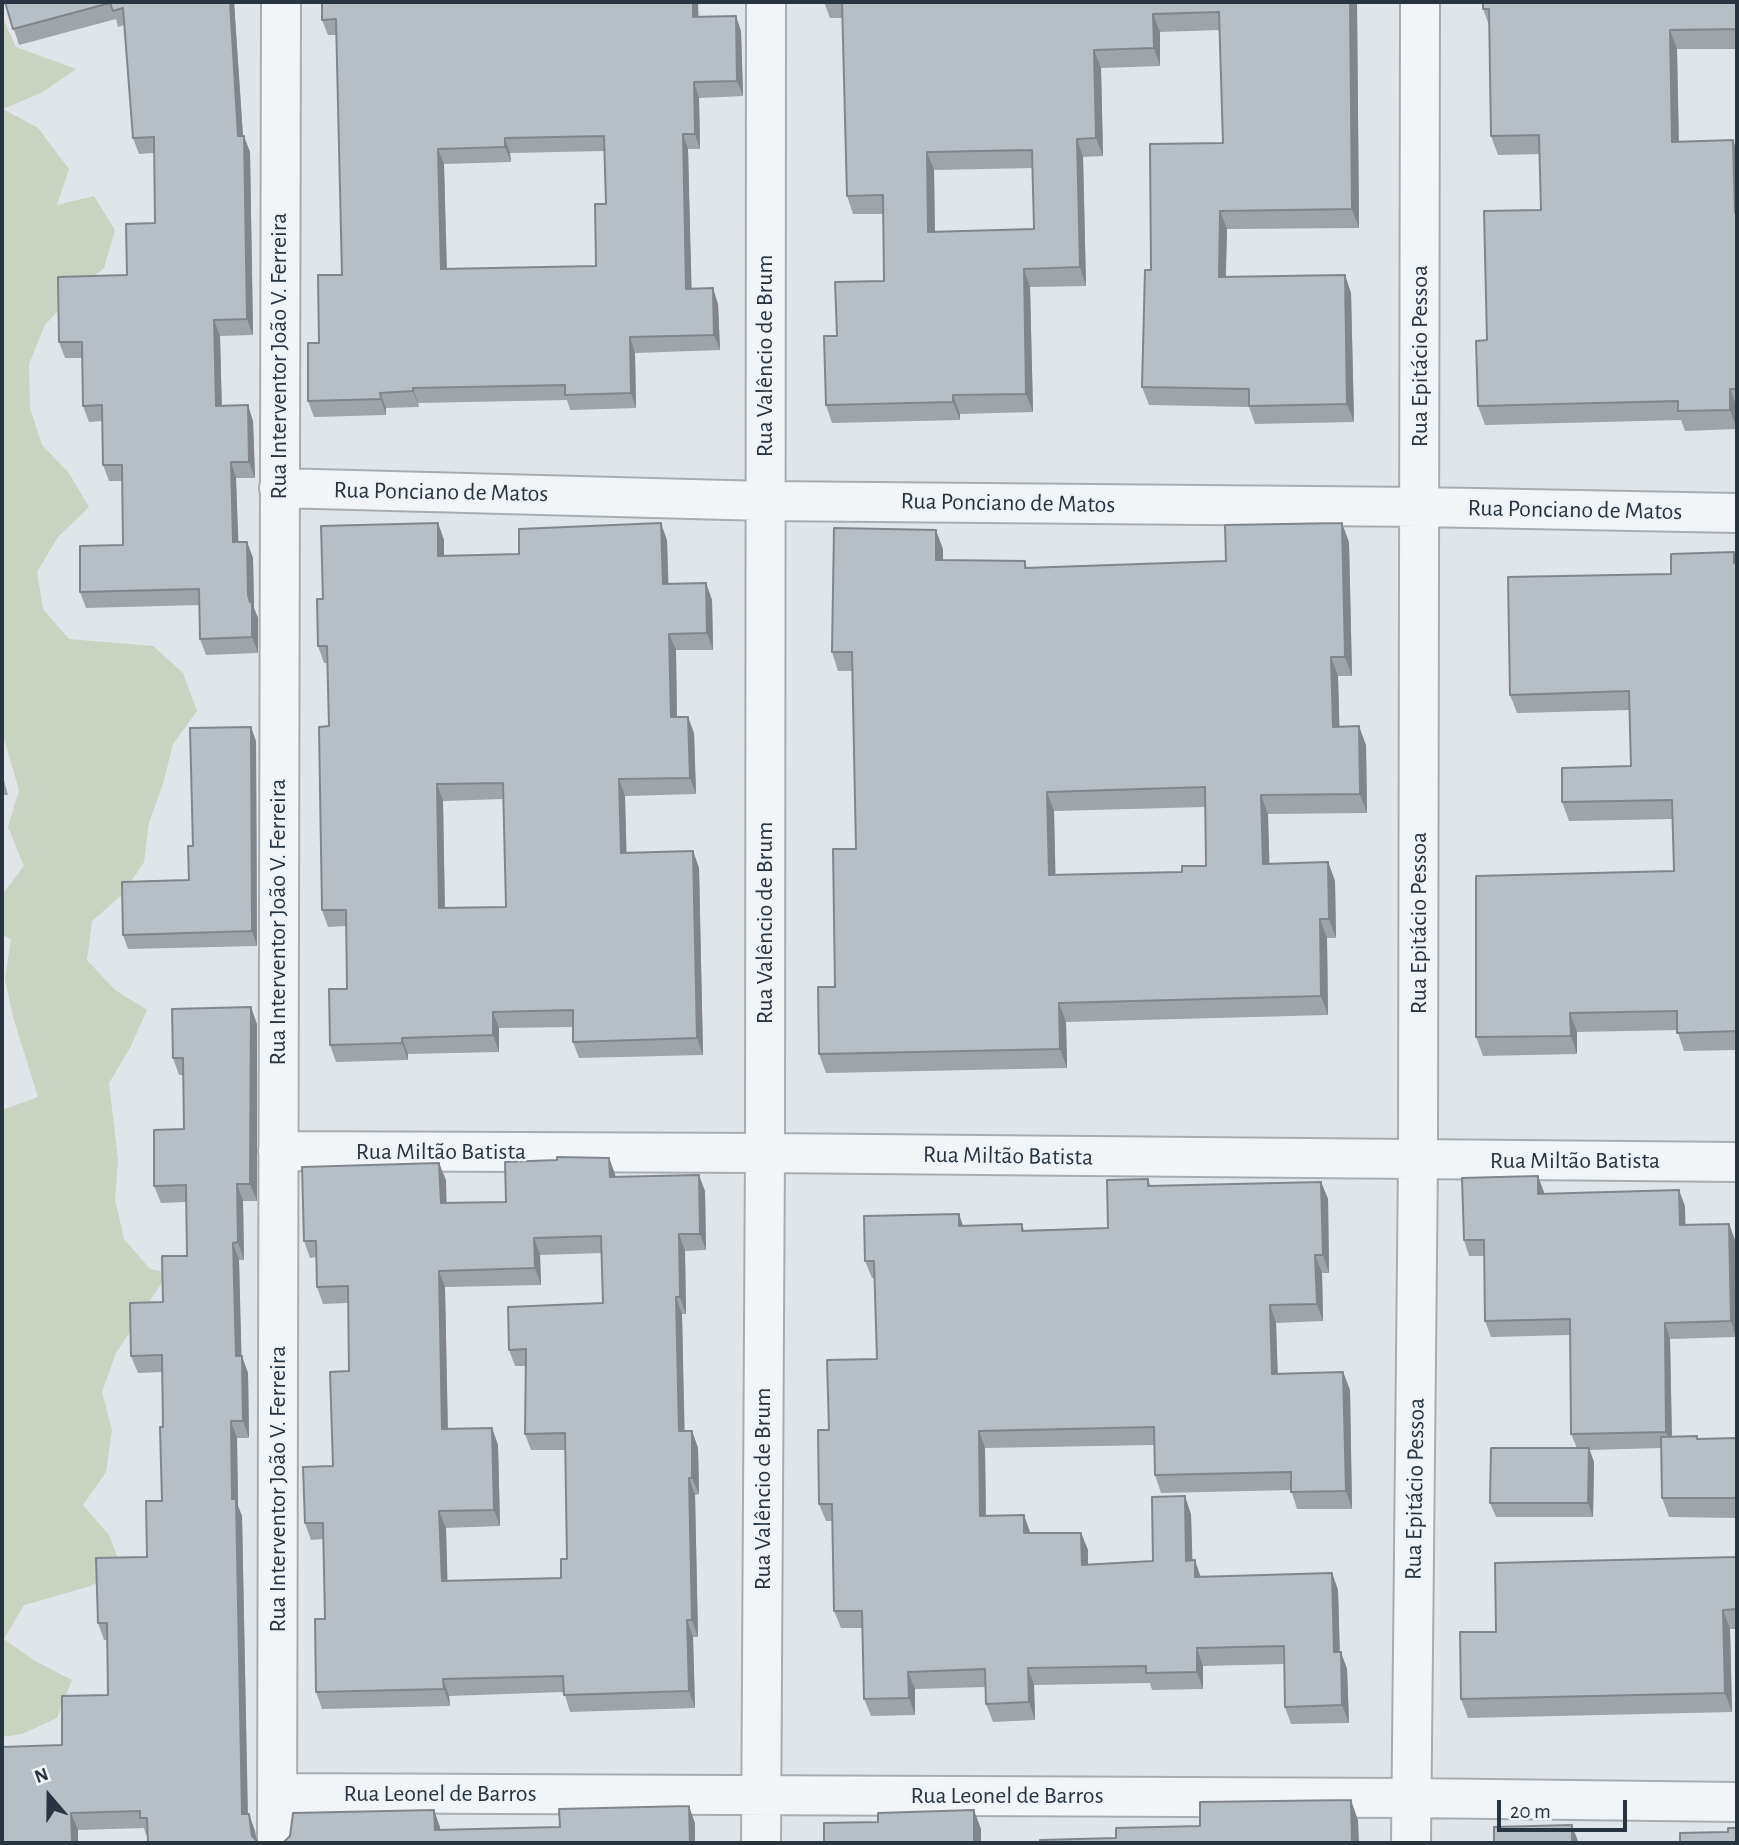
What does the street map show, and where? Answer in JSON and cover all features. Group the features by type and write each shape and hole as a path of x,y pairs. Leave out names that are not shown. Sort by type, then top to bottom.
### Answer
{"street":[{"name":"Rua Interventor João V. Ferreira","path":"276,1843 281,2"},
{"name":"Rua Valêncio de Brum","path":"761,1843 765,1153 766,2"},
{"name":"Rua Epitácio Pessoa","path":"1411,1843 1418,1160 1420,2"},
{"name":"Rua Ponciano de Matos","path":"279,488 765,501 1737,513"},
{"name":"Rua Miltão Batista","path":"278,1151 1737,1163"},
{"name":"Rua Leonel de Barros","path":"277,1793 1737,1802"}],"green space":[{"path":"2,16 16,47 76,69 43,92 3,109 38,128 69,169 57,205 94,196 115,230 104,268 72,295 45,325 29,364 30,408 42,445 69,473 89,507 58,537 37,572 43,609 69,639 153,646 183,673 197,711 173,744 163,784 149,822 144,862 122,895 92,921 87,960 115,990 147,1010 130,1048 109,1083 118,1160 115,1199 124,1239 150,1269 168,1273 116,1353 102,1392 112,1430 106,1472 83,1505 109,1535 123,1571 88,1587 24,1605 4,1639 35,1661 72,1680 57,1718 22,1734 2,1737 2,1110 38,1097 13,1017 5,979 11,939 2,935 2,895 24,866 8,827 19,790 2,732"}],"building":[{"path":"5,2 230,2 238,136 244,136 247,319 214,320 216,406 248,405 249,462 231,462 233,542 247,542 252,637 200,639 199,589 80,592 80,546 123,545 122,465 103,465 102,405 83,406 82,342 59,342 58,277 127,275 126,224 155,223 154,137 133,138 123,8 113,11 110,3 13,29"},
{"path":"322,2 693,2 693,17 736,16 737,81 694,82 695,134 683,134 686,289 713,288 714,335 630,337 631,393 565,395 565,385 413,388 413,391 380,393 381,399 308,401 308,343 319,343 318,275 342,275 336,19 322,20","holes":["604,136 606,204 595,204 596,266 441,269 438,149 505,147 505,138"]},
{"path":"842,2 1350,2 1352,209 1220,211 1219,277 1345,275 1347,404 1249,406 1249,389 1142,387 1145,270 1151,270 1150,144 1223,143 1219,12 1153,14 1154,48 1094,50 1096,138 1077,139 1080,267 1024,269 1026,394 953,395 953,402 826,405 824,336 837,336 835,282 884,281 883,195 847,196","holes":["1032,150 1034,229 928,232 927,152"]},
{"path":"1483,2 1737,2 1737,29 1670,30 1672,142 1733,140 1737,213 1737,389 1730,389 1730,410 1678,411 1678,401 1478,406 1476,341 1487,340 1484,211 1541,210 1539,135 1491,136 1489,9 1483,9"},
{"path":"438,523 438,556 519,554 519,529 661,523 663,584 706,583 707,633 669,634 671,717 688,717 690,778 619,779 621,853 693,851 697,1038 573,1042 573,1010 493,1012 493,1035 402,1038 402,1043 330,1045 329,989 347,989 346,910 322,910 319,727 329,726 327,646 318,646 317,599 323,599 321,526","holes":["503,783 506,907 439,908 437,784"]},
{"path":"1342,523 1345,657 1331,657 1333,727 1359,726 1360,794 1261,795 1263,864 1328,862 1329,919 1320,919 1321,996 1059,1003 1060,1049 819,1054 818,987 835,987 833,849 856,849 852,652 832,652 834,528 936,530 936,560 1025,561 1025,568 1226,561 1225,525","holes":["1205,787 1206,866 1182,866 1182,872 1049,875 1047,792"]},
{"path":"1734,552 1734,563 1737,563 1737,1031 1677,1033 1677,1011 1570,1013 1571,1036 1476,1037 1476,876 1674,871 1672,800 1562,802 1562,768 1631,766 1629,691 1510,695 1508,577 1671,574 1671,554"},
{"path":"251,727 252,931 123,935 122,882 189,880 188,846 193,846 190,728"},
{"path":"251,1007 250,1184 237,1184 238,1242 233,1243 236,1356 242,1356 243,1421 231,1421 232,1499 236,1499 242,1814 249,1814 252,1836 259,1843 148,1843 147,1818 140,1818 140,1811 71,1813 72,1843 2,1843 2,1747 62,1745 62,1696 108,1695 107,1623 98,1623 96,1558 147,1557 146,1501 162,1501 162,1355 131,1356 130,1303 163,1302 162,1256 187,1256 186,1185 154,1186 154,1130 184,1129 183,1058 173,1058 172,1009"},
{"path":"557,1157 609,1158 610,1177 699,1175 700,1234 679,1234 680,1297 676,1297 679,1431 692,1431 692,1478 689,1478 692,1620 687,1620 689,1691 564,1695 563,1676 443,1679 444,1689 316,1692 315,1619 325,1619 323,1523 305,1523 303,1467 333,1466 330,1372 349,1371 348,1286 317,1287 316,1241 304,1241 302,1167 439,1163 441,1203 506,1202 505,1162 557,1160","holes":["601,1236 603,1303 508,1307 509,1350 526,1349 525,1434 565,1433 567,1559 561,1559 561,1578 442,1581 439,1511 494,1510 492,1428 442,1429 439,1271 535,1268 534,1238"]},
{"path":"1538,1176 1538,1194 1679,1190 1680,1225 1729,1224 1731,1321 1665,1323 1666,1432 1571,1434 1570,1319 1485,1321 1484,1240 1464,1240 1462,1178"},
{"path":"1148,1179 1148,1186 1321,1182 1323,1255 1315,1255 1317,1304 1270,1305 1272,1374 1343,1372 1346,1491 1291,1492 1291,1472 1155,1475 1154,1427 979,1431 980,1516 1024,1515 1024,1533 1081,1533 1082,1565 1153,1561 1152,1497 1185,1496 1186,1561 1195,1560 1195,1577 1332,1573 1334,1652 1341,1652 1342,1705 1285,1707 1284,1646 1197,1648 1197,1672 1146,1673 1146,1666 1028,1668 1029,1702 986,1704 985,1669 908,1672 909,1698 864,1699 862,1611 834,1611 832,1504 819,1504 818,1430 829,1430 827,1360 877,1359 874,1261 865,1261 864,1216 959,1214 959,1226 1022,1224 1022,1231 1108,1228 1107,1180"},
{"path":"1697,1436 1697,1439 1737,1438 1737,1498 1662,1498 1661,1437"},
{"path":"1491,1448 1589,1448 1588,1503 1490,1503"},
{"path":"1737,1557 1737,1609 1723,1610 1725,1693 1461,1699 1460,1632 1496,1632 1495,1563"},
{"path":"1351,1800 1352,1843 1040,1843 1040,1840 1116,1838 1116,1828 1200,1826 1200,1802"},
{"path":"689,1806 690,1843 283,1843 290,1836 293,1813 434,1810 435,1830 560,1827 559,1809"},
{"path":"974,1810 974,1843 824,1843 824,1823 878,1822 878,1813"},
{"path":"1572,1825 1572,1843 1494,1843 1494,1827"},
{"path":"1728,1828 1737,1828 1737,1843 1680,1843 1680,1833 1728,1832"}]}
